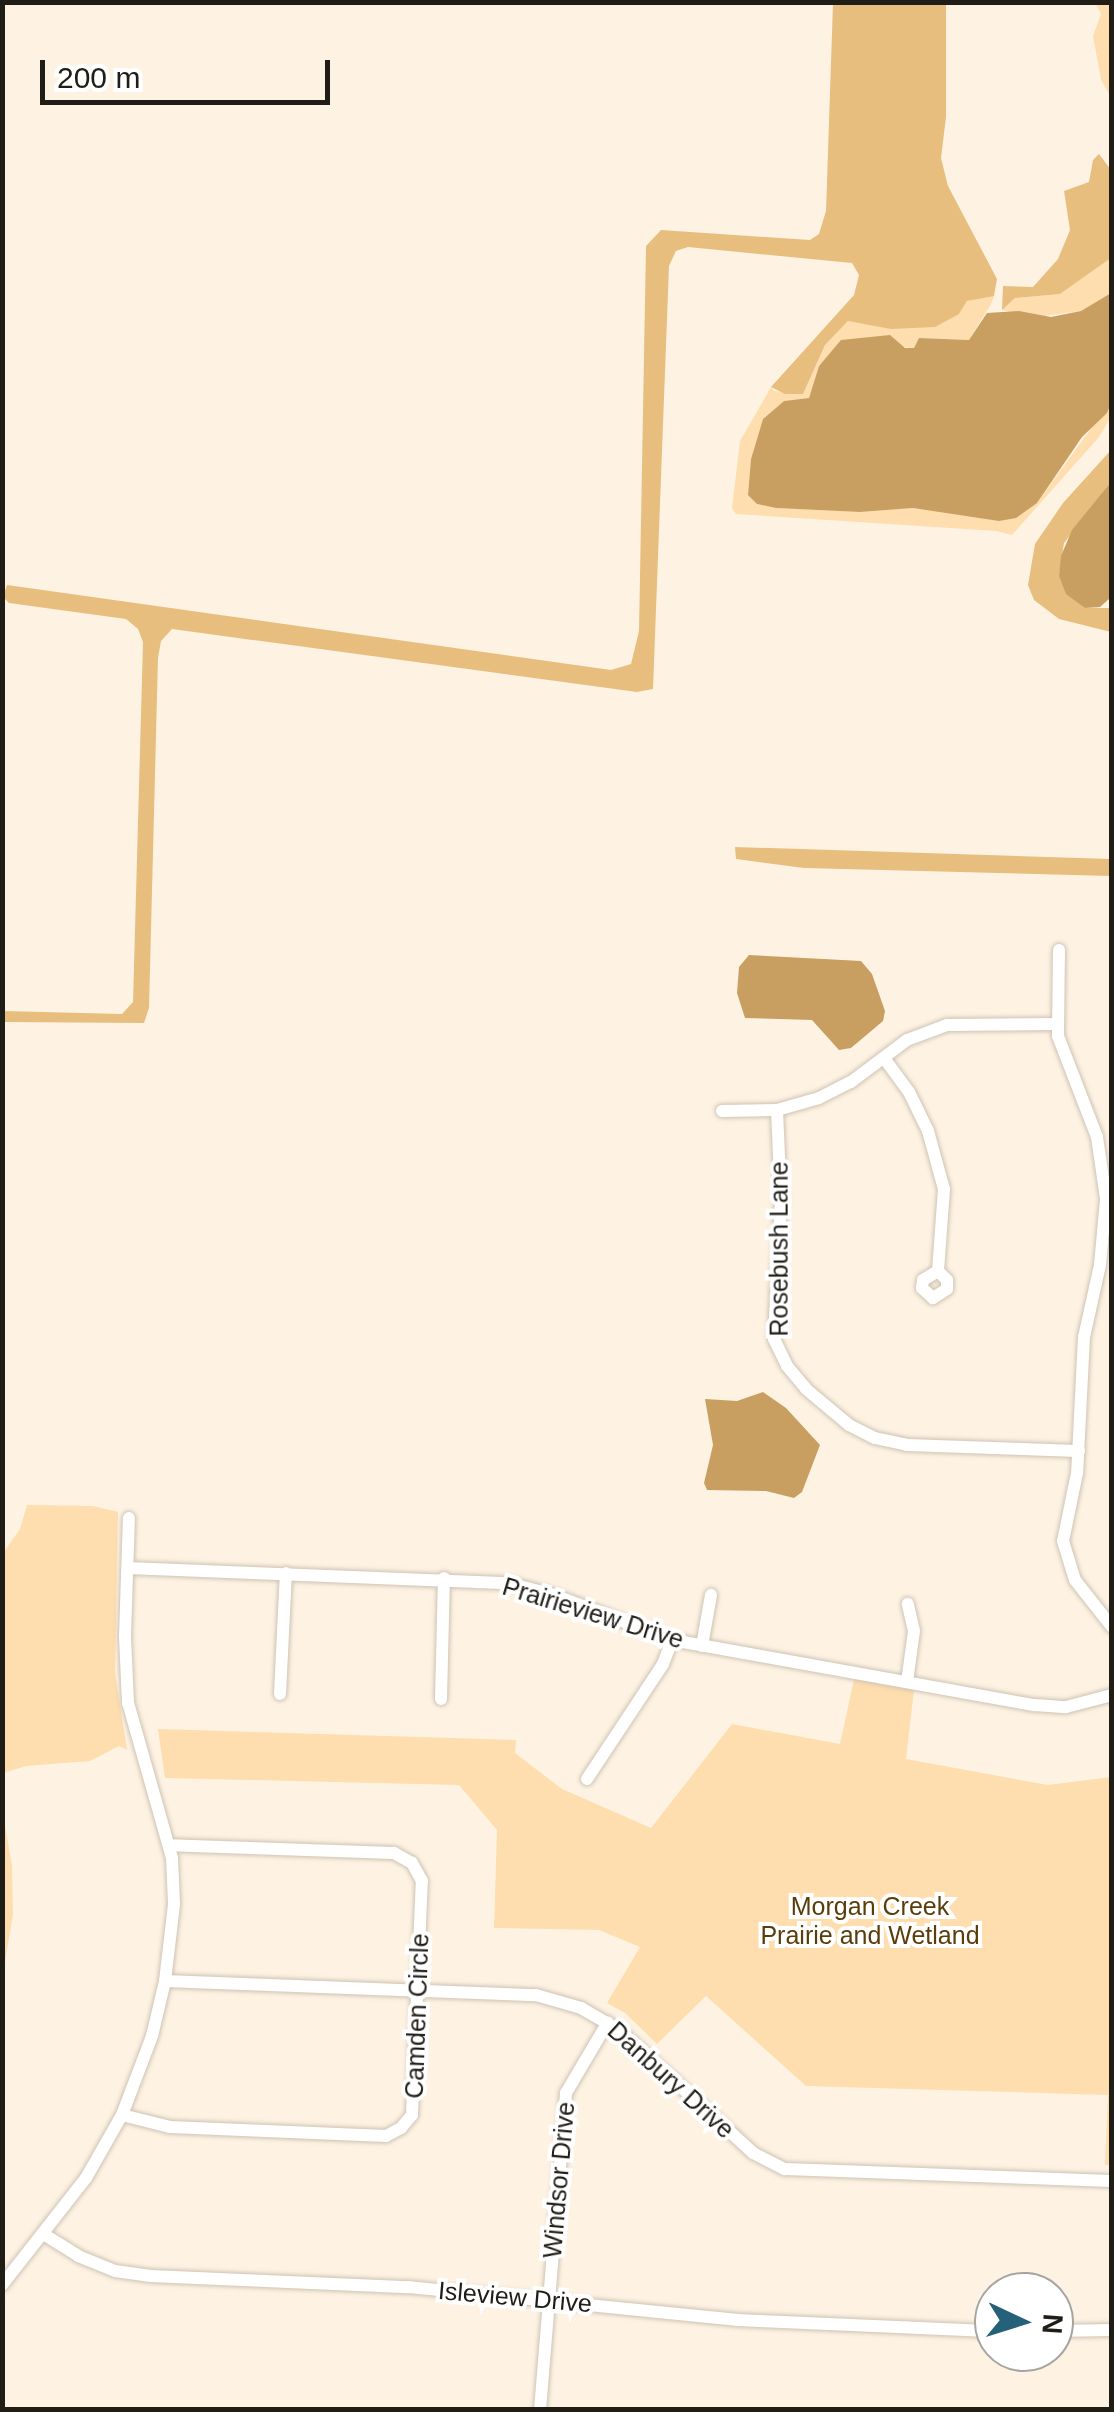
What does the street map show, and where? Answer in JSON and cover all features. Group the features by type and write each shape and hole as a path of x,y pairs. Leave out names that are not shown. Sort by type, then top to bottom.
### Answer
{"street":[{"path":"1059,950 1056,1024 1061,1049 1106,1149 1106,1199 1084,1337 1079,1451 1064,1522 1066,1560 1112,1627"},
{"path":"722,1111 777,1110 819,1098 907,1040 947,1025 1056,1024"},
{"path":"884,1058 909,1092 937,1155 944,1189 938,1270"},
{"name":"Rosebush Lane","path":"777,1110 782,1200 774,1340 787,1366 806,1389 849,1425 875,1438 906,1444 1079,1451"},
{"path":"1096,1278 1112,1282"},
{"path":"2,2285 45,2234 122,2115 152,2036 165,1981 174,1904 170,1845 139,1752 128,1704 129,1518"},
{"name":"Prairieview Drive","path":"128,1568 444,1578 530,1588 672,1640 702,1646 1035,1705 1066,1707 1112,1696"},
{"path":"280,1694 286,1573"},
{"path":"440,1698 444,1578"},
{"path":"702,1646 711,1594"},
{"path":"907,1682 914,1632 908,1604"},
{"path":"588,1779 663,1664 672,1640"},
{"name":"Camden Circle","path":"122,2115 170,2127 386,2136 402,2128 412,2115 422,1881 412,1863 394,1853 170,1845"},
{"name":"Danbury Drive","path":"165,1981 536,1995 566,2002 608,2022 753,2153 785,2170 1112,2181"},
{"name":"Windsor Drive","path":"540,2410 566,2093 608,2022"},
{"name":"Isleview Drive","path":"45,2234 90,2262 115,2271 151,2276 408,2287 738,2320 974,2330"},
{"path":"1074,2331 1112,2330"}],"green space":[{"path":"1095,3 1111,3 1111,97 1101,80 1093,36 1101,14"},
{"path":"1111,258 1111,293 1081,311 1036,317 1002,310 1015,298 1060,294"},
{"path":"994,296 991,304 969,340 919,338 914,348 841,341 819,366 809,398 784,401 763,419 751,459 748,494 757,504 776,508 860,512 913,508 961,514 1037,503 1111,401 1111,417 1099,437 1012,535 736,514 732,508 740,441 771,387 774,391 803,394 825,345 848,321 959,314 967,301"},
{"path":"27,1505 93,1506 118,1512 115,1673 127,1750 119,1746 90,1761 26,1766 3,1773 3,1553 20,1529"},
{"name":"Morgan Creek Prairie and Wetland","path":"854,1679 914,1690 906,1759 1048,1785 1111,1777 1111,2165 1105,2165 1108,2095 806,2086 706,1996 657,2044 625,2013 607,2003 640,1947 599,1930 494,1928 497,1830 459,1785 165,1778 158,1729 516,1740 515,1753 562,1789 651,1828 732,1724 840,1744"},
{"path":"3,1814 12,1866 13,1914 3,1974"}],"shaded area":[{"path":"833,3 946,3 946,117 941,158 948,186 997,279 994,296 967,301 959,314 935,327 891,329 848,321 825,345 803,394 785,394 771,387 854,295 859,275 852,263 688,247 676,251 669,266 653,689 637,692 172,629 161,641 158,658 149,1008 144,1023 3,1022 3,1011 122,1014 133,1002 143,642 138,629 126,619 9,603 3,597 7,585 611,670 631,664 639,631 646,246 661,230 810,240 819,234 826,211"},
{"path":"1099,154 1111,170 1111,258 1060,294 1015,298 1002,310 1003,286 1033,287 1058,259 1070,230 1064,191 1089,182 1093,160"},
{"path":"1111,293 1112,401 1107,413 1082,437 1037,503 1016,518 999,521 913,508 860,512 776,508 757,504 748,495 751,459 763,419 784,401 809,398 819,366 841,340 890,335 905,348 914,348 919,338 969,340 987,313 1019,311 1051,317 1081,311"},
{"path":"1111,450 1111,482 1064,543 1059,576 1085,608 1111,608 1111,632 1059,619 1034,600 1028,585 1035,544 1063,503"},
{"path":"1111,482 1109,599 1100,607 1085,608 1066,594 1059,576 1061,556 1072,530"},
{"path":"735,847 1111,859 1111,876 804,868 736,859"},
{"path":"749,955 861,961 872,974 885,1011 883,1021 851,1048 839,1050 812,1020 745,1018 737,993 739,967"},
{"path":"763,1392 786,1408 820,1445 802,1492 794,1498 766,1491 707,1490 704,1483 713,1445 705,1399 737,1401"}]}
